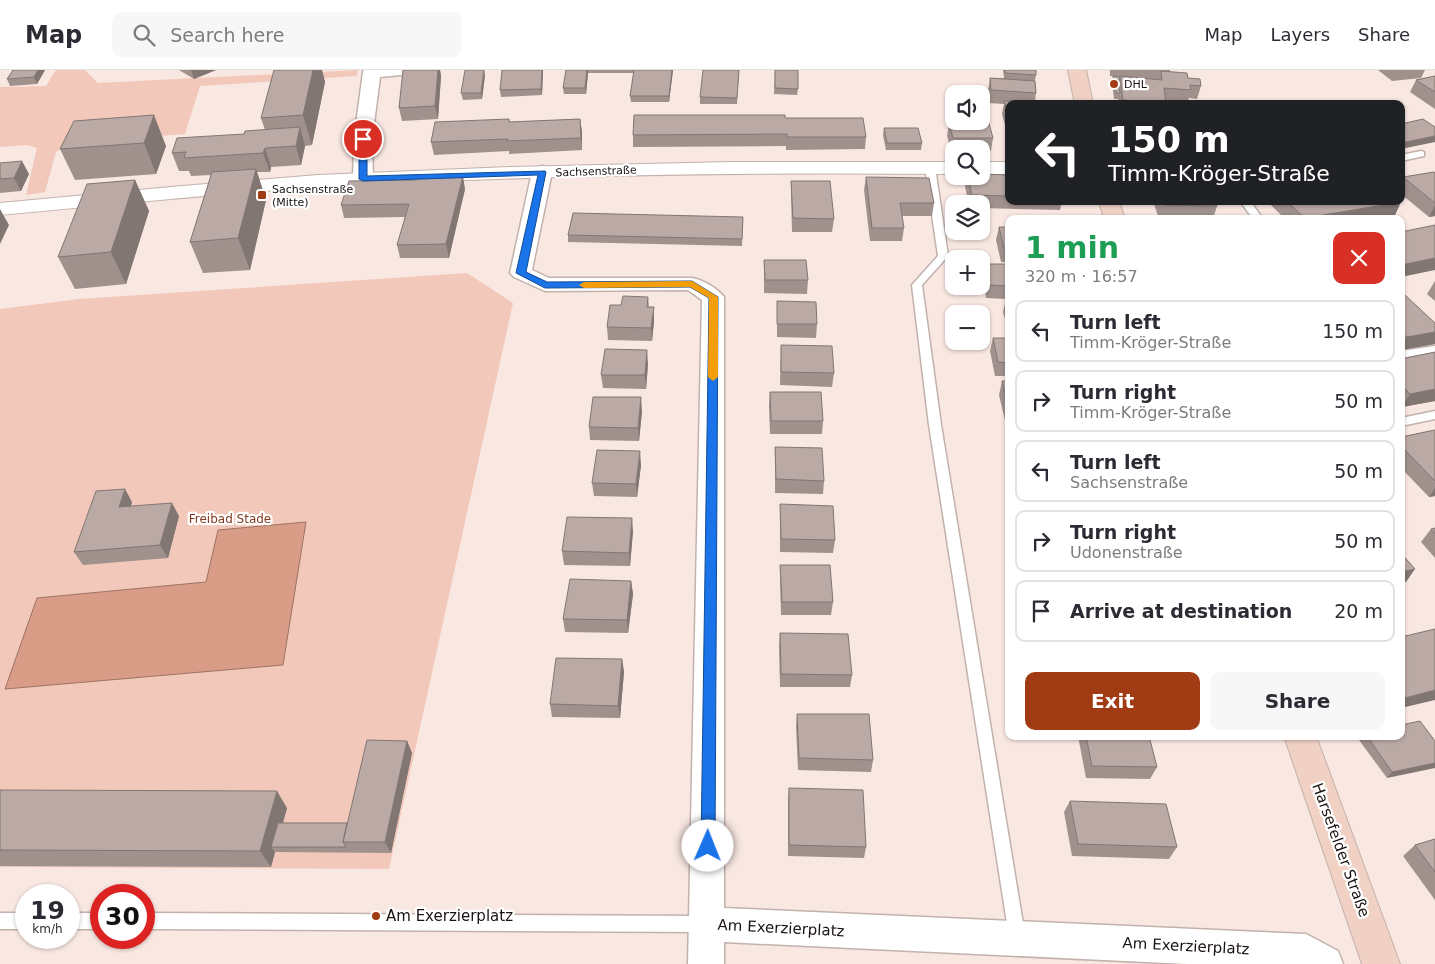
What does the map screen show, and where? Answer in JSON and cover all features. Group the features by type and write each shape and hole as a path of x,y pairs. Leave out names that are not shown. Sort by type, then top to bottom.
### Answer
{"main road":[{"path":"1077,70 1083,100"},
{"name":"Harsefelder Straße","path":"1301,740 1381,964"}],"street":[{"path":"363,179 363,139 372,71 405,70"},
{"name":"Sachsenstraße","path":"0,209 148,195 363,179 765,166 945,168"},
{"path":"990,168 1005,168"},
{"path":"542,172 521,273 545,285 692,284 713,297 708,924 706,964"},
{"name":"Am Exerzierplatz","path":"708,924 1306,952 1325,964"}],"lane":[{"path":"1405,157 1421,154"},
{"path":"930,167 943,256 918,285 935,425 1018,938"},
{"path":"1405,354 1435,349"},
{"path":"1405,421 1435,414"},
{"path":"0,921 15,921"},
{"name":"Am Exerzierplatz","path":"155,921 708,924"}],"green space":[{"path":"56,70 85,70 98,83 358,70 357,76 200,86 185,134 71,143 56,152 45,192 26,195 37,148 27,145 0,147 0,87 46,86"},
{"name":"Freibad Stade","path":"467,273 513,303 389,869 0,867 0,309 79,299"}],"shaded area":[{"path":"306,522 283,665 5,689 37,598 206,582 218,530"}],"building":[{"path":"13,70 38,70 34,77 7,79"},
{"path":"274,70 313,70 303,115 261,118"},
{"path":"403,70 438,70 435,106 399,108"},
{"path":"465,70 484,70 481,93 461,93"},
{"path":"502,70 542,70 541,89 500,90"},
{"path":"566,70 587,70 585,88 563,88"},
{"path":"634,70 672,70 669,96 630,96"},
{"path":"703,70 739,70 737,98 700,97"},
{"path":"775,70 798,70 798,89 775,88"},
{"path":"1005,70 1036,70 1036,75 1005,73"},
{"path":"1161,71 1187,73 1188,78 1200,79 1201,86 1190,85 1191,90 1164,88 1166,100 1123,100 1120,76 1162,80"},
{"path":"1113,76 1120,77 1118,83 1120,93 1116,93"},
{"path":"1435,76 1435,92 1416,80"},
{"path":"990,78 1035,81 1036,93 991,90"},
{"path":"154,115 144,143 60,149 74,121"},
{"path":"634,115 785,115 785,118 863,118 866,137 787,137 787,134 633,135"},
{"path":"509,119 509,122 580,119 581,138 431,142 435,122"},
{"path":"1423,119 1435,127 1435,136 1405,142 1405,123"},
{"path":"300,127 296,146 265,148 263,153 184,158 186,152 172,153 177,138 244,134 245,131"},
{"path":"990,127 993,138 953,138 951,130 990,130"},
{"path":"884,128 918,128 922,143 887,143"},
{"path":"22,161 14,178 0,179 0,163"},
{"path":"256,169 238,238 190,242 212,172"},
{"path":"1434,172 1435,203 1405,179 1405,177"},
{"path":"990,174 1005,175 1005,196 972,195 970,185 990,185"},
{"path":"463,176 446,244 397,245 409,204 341,205 349,181 416,180 417,177"},
{"path":"866,177 929,178 934,203 900,203 904,228 872,228"},
{"path":"135,180 111,252 58,257 87,184"},
{"path":"791,181 830,181 834,219 793,218"},
{"path":"1164,205 1217,205 1217,206"},
{"path":"1290,205 1383,205 1323,215 1302,215"},
{"path":"573,213 743,217 742,239 568,235"},
{"path":"1435,225 1435,258 1405,264 1405,231"},
{"path":"999,227 1005,227 1004,248"},
{"path":"764,260 806,260 808,280 765,280"},
{"path":"990,264 1005,264 1005,286 990,285"},
{"path":"1405,295 1435,323 1435,332 1407,337 1405,335"},
{"path":"623,296 648,297 647,307 654,307 651,328 607,327 610,305 621,305"},
{"path":"777,301 816,302 817,324 777,324"},
{"path":"993,338 1005,338 1005,363 998,362"},
{"path":"781,345 832,346 834,373 781,372"},
{"path":"605,349 647,350 645,375 601,375"},
{"path":"1435,352 1435,389 1410,394 1405,389 1405,358"},
{"path":"1002,381 1005,381 1005,393"},
{"path":"770,392 821,392 823,421 771,421"},
{"path":"593,397 641,397 638,428 589,427"},
{"path":"1435,430 1435,481 1405,450 1405,436"},
{"path":"775,447 822,448 824,481 776,479"},
{"path":"597,450 640,451 636,484 592,483"},
{"path":"125,489 119,507 172,503 160,545 74,552 96,491"},
{"path":"780,504 833,506 835,540 781,539"},
{"path":"567,517 632,518 629,553 562,551"},
{"path":"1405,558 1415,569 1405,571"},
{"path":"780,565 830,565 833,602 782,602"},
{"path":"570,579 631,581 627,620 563,619"},
{"path":"1435,629 1435,690 1405,698 1405,636"},
{"path":"780,633 848,634 852,675 781,674"},
{"path":"556,658 622,659 618,706 550,704"},
{"path":"797,714 869,714 873,760 799,758"},
{"path":"1420,721 1435,741 1435,763 1392,772 1370,740 1405,740 1405,724"},
{"path":"367,740 407,741 385,842 343,842"},
{"path":"1087,740 1150,740 1157,767 1092,766"},
{"path":"789,788 863,790 866,847 789,845"},
{"path":"0,790 277,791 260,851 0,850"},
{"path":"1070,801 1166,804 1177,847 1078,844"},
{"path":"278,823 347,823 343,842 346,847 271,847"},
{"path":"1435,839 1435,872 1415,845"}],"slow traffic":[{"path":"584,285 692,284 713,297 713,377"}],"place":[{"name":"DHL","path":"1114,84"},
{"name":"Sachsenstraße (Mitte)","path":"262,195"},
{"name":"Am Exerzierplatz","path":"376,916"}],"route":[{"path":"363,139 363,179 542,172 521,273 545,285 692,284 713,297 708,846"}]}
